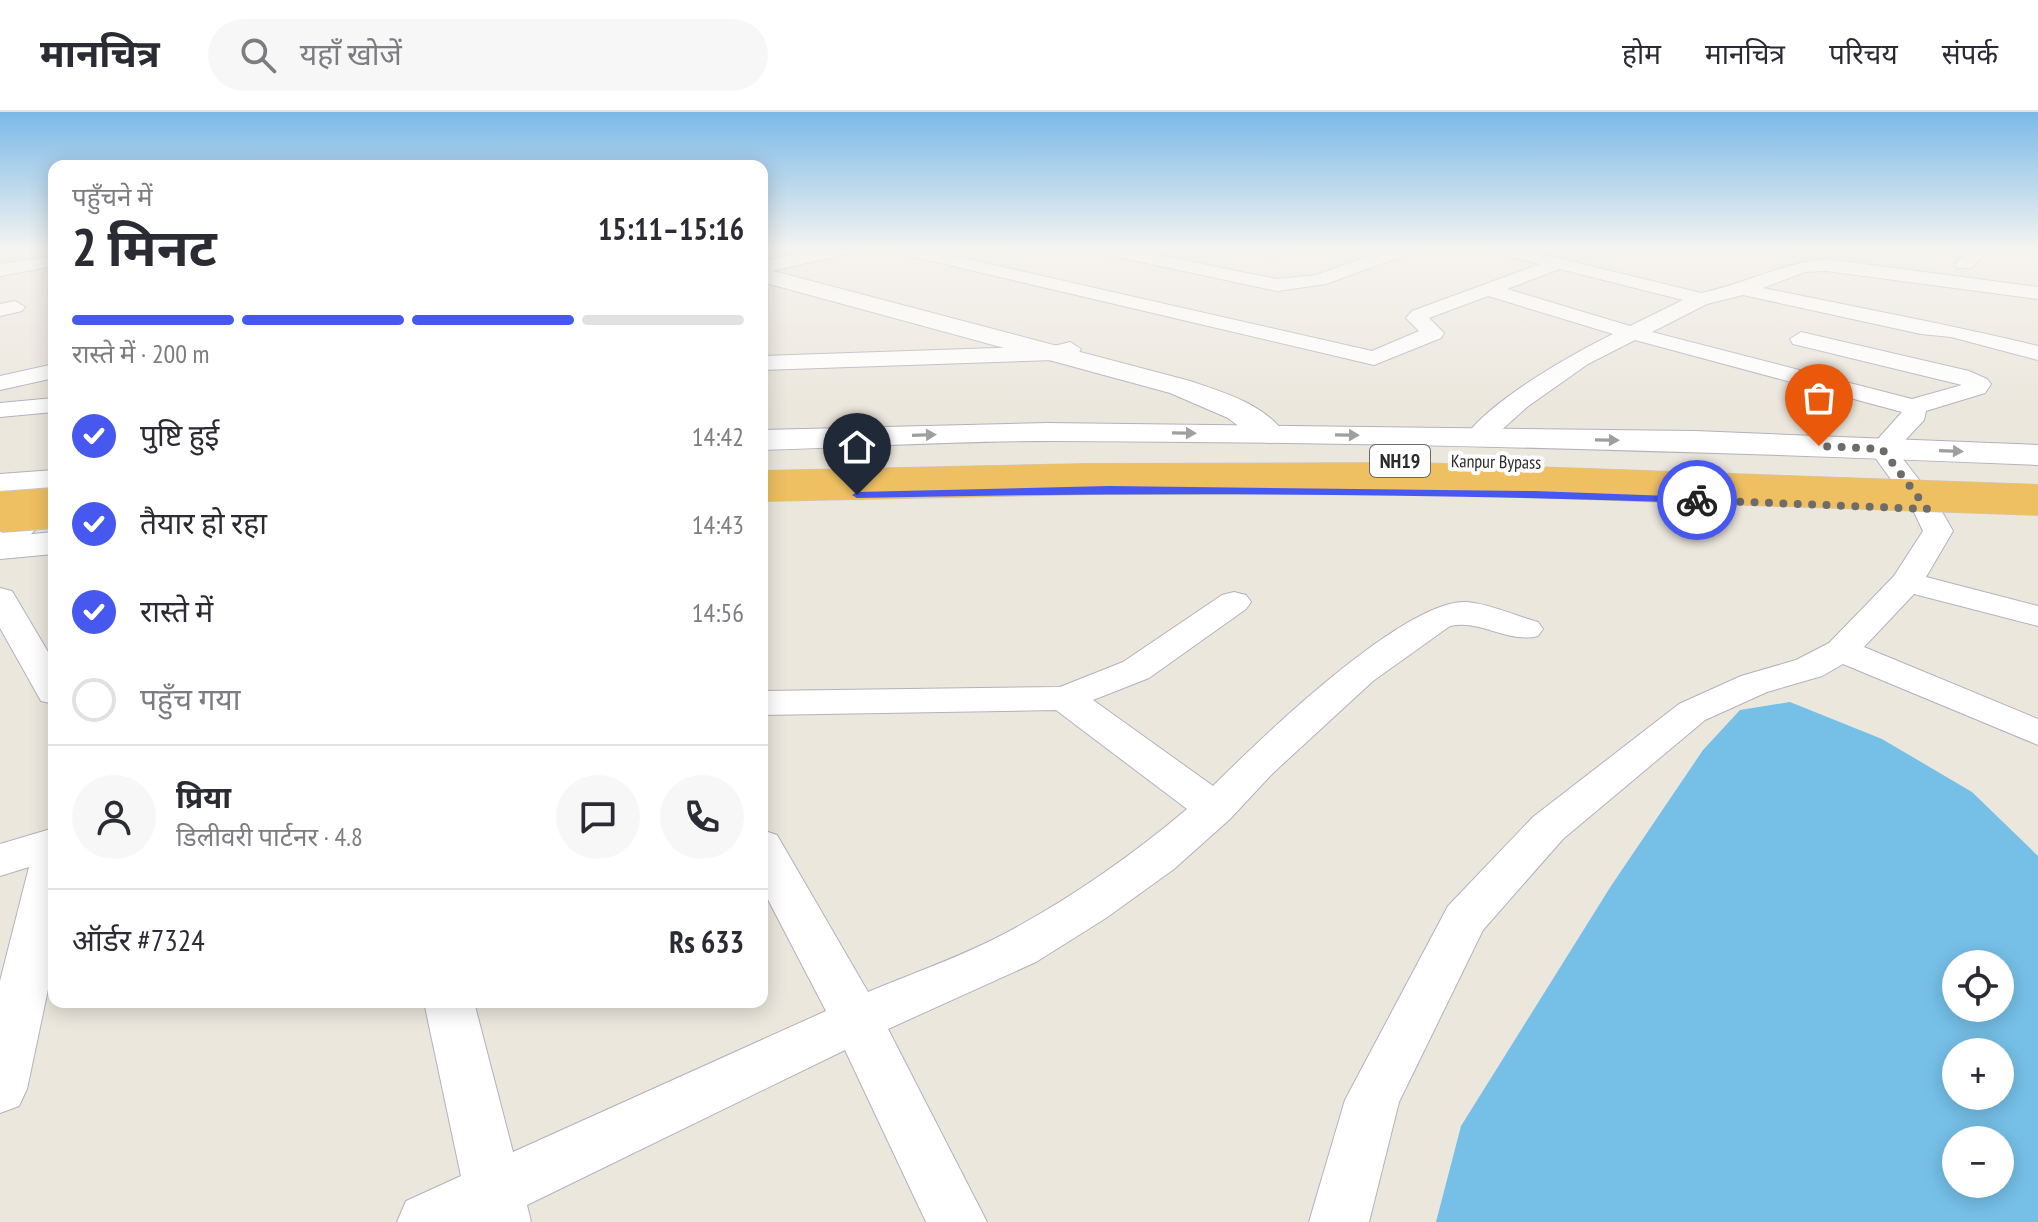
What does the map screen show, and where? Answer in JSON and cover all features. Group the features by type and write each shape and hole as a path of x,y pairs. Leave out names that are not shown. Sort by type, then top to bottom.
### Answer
{"highway":[{"name":"Kanpur Bypass","path":"768,468 1043,461 1365,460 1769,469 2038,482"},
{"name":"Kanpur Bypass","path":"768,486 960,480 1415,478 2038,500"},
{"path":"0,537 48,511"},
{"path":"0,537 48,528"}],"main road":[{"path":"878,302 1062,351 1111,370 1147,377 1224,402 1251,417 1269,434"},
{"path":"768,440 1047,432 1269,434 1478,437 2038,455"},
{"path":"0,484 48,480"},
{"path":"768,498 1109,489 1534,494 2038,515"},
{"path":"0,537 48,542"}],"street":[{"path":"1125,302 1362,358 1381,357 1429,337 1432,329 1419,323 1416,318 1455,302"},
{"path":"1528,302 1632,333 1913,407 1977,388 1979,384 1961,376 1801,339"},
{"path":"1478,437 1518,402 1580,359 1695,302"},
{"path":"1800,302 1921,328 1951,331 2038,353"},
{"path":"768,361 1062,351"},
{"path":"0,383 48,372"},
{"path":"0,410 48,406"},
{"path":"1339,1222 1372,1100 1465,919 1548,828 1692,712 1754,684 1809,668 1841,650 1907,582 1938,531 1927,509 1882,449 1915,415 1913,407"},
{"path":"0,537 48,497"},
{"path":"1907,582 2038,616"},
{"path":"768,703 1065,698 1136,670 1234,602"},
{"path":"427,1222 498,1207 857,1020 1019,949 1090,906 1158,858 1360,673 1439,618 1466,612 1526,629"},
{"path":"4,615 48,684"},
{"path":"1841,650 2038,733"},
{"path":"1065,698 1215,809"},
{"path":"0,860 48,846"},
{"path":"768,857 857,1020 957,1222"},
{"path":"2,1068 48,880"},
{"path":"450,1008 498,1207"}],"water":[{"path":"1790,702 1882,739 1972,792 2038,856 2038,1222 1436,1222 1461,1126 1611,886 1703,750 1740,710"}],"way so far":[{"path":"1697,500 1927,509 1882,449 1819,446"}],"route":[{"path":"857,495 1109,489 1534,494 1697,500"}]}
